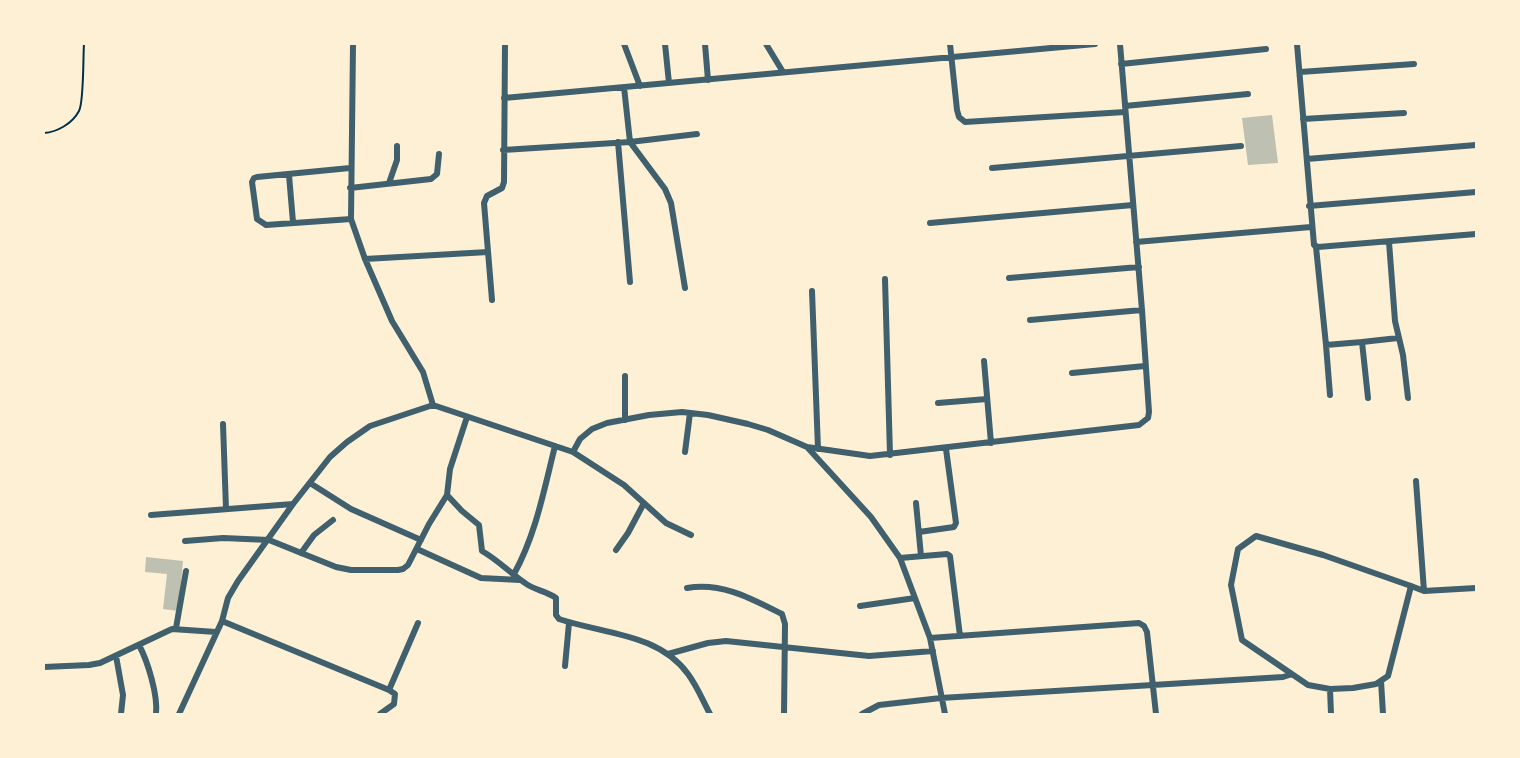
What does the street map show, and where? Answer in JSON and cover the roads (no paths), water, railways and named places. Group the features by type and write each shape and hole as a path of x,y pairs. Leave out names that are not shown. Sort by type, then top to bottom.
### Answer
{"street":[{"path":"353,44 351,219 365,259 392,321 423,372 433,405"},
{"path":"492,300 484,199 502,188 505,44"},
{"path":"624,44 640,86"},
{"path":"665,44 669,83"},
{"path":"705,44 708,80"},
{"path":"766,44 783,72"},
{"path":"950,44 957,110 965,122 1125,109 1248,93"},
{"path":"504,98 1095,44"},
{"path":"573,452 580,439 592,429 649,415 690,413 748,424 807,447 856,456 946,449 1139,425 1144,422 1149,412 1120,44"},
{"path":"1298,44 1311,227 1316,247 1330,395"},
{"path":"1121,64 1266,49"},
{"path":"1300,72 1414,64"},
{"path":"624,87 630,141 665,189 671,203 685,288"},
{"path":"1303,119 1404,114"},
{"path":"503,150 697,134"},
{"path":"618,142 630,282"},
{"path":"1307,159 1476,145"},
{"path":"389,183 397,160 397,146"},
{"path":"992,168 1241,146"},
{"path":"350,188 431,179 437,174 440,154"},
{"path":"350,168 257,177 252,183 258,221 266,225 351,219"},
{"path":"290,175 293,222"},
{"path":"1310,206 1476,192"},
{"path":"930,224 1133,205"},
{"path":"1136,242 1311,227"},
{"path":"1316,247 1476,234"},
{"path":"1389,242 1398,338 1403,355 1408,398"},
{"path":"365,259 488,252"},
{"path":"1009,278 1139,267"},
{"path":"885,279 890,454"},
{"path":"812,291 818,449"},
{"path":"1030,320 1142,310"},
{"path":"1326,345 1398,338"},
{"path":"1362,342 1368,398"},
{"path":"984,361 991,443"},
{"path":"1072,373 1145,366"},
{"path":"625,376 625,420"},
{"path":"938,403 987,399"},
{"path":"179,714 222,621 228,598 238,580 330,457 370,426 433,405 573,452 624,485 666,524 691,535"},
{"path":"685,452 690,413"},
{"path":"185,541 233,538 268,540 344,569 404,569 447,495 450,469 467,417"},
{"path":"223,424 226,508"},
{"path":"514,574 524,556 536,524 555,446"},
{"path":"807,447 871,518 900,558 930,638 945,714"},
{"path":"919,532 954,527 956,523 946,449"},
{"path":"1416,482 1424,591"},
{"path":"310,483 351,509 421,540"},
{"path":"447,495 479,525 482,551 528,586 548,592 556,598 556,615 559,619 649,643 668,654 687,673 710,714"},
{"path":"616,550 644,503"},
{"path":"916,503 921,556"},
{"path":"151,515 293,504"},
{"path":"301,553 314,535 333,520"},
{"path":"1411,585 1388,676 1376,684 1330,689 1308,685 1242,640 1231,585 1238,549 1256,536 1411,585 1424,591 1476,588"},
{"path":"417,549 481,578 521,580"},
{"path":"900,558 947,554 951,558 960,636"},
{"path":"176,628 186,572"},
{"path":"687,588 714,588 735,592 782,614 785,624 784,714"},
{"path":"860,606 915,598"},
{"path":"222,621 389,690 395,694 394,704 380,714"},
{"path":"389,690 418,623"},
{"path":"565,666 569,623"},
{"path":"930,638 1139,623 1147,632 1156,714"},
{"path":"44,667 94,665 167,630 176,628 216,632"},
{"path":"668,654 718,641 869,656 933,651"},
{"path":"139,645 151,676 157,704 156,714"},
{"path":"116,656 123,695 121,714"},
{"path":"862,714 879,705 941,698 1153,686 1283,677 1292,674"},
{"path":"1381,681 1383,714"},
{"path":"1330,689 1331,714"}]}
